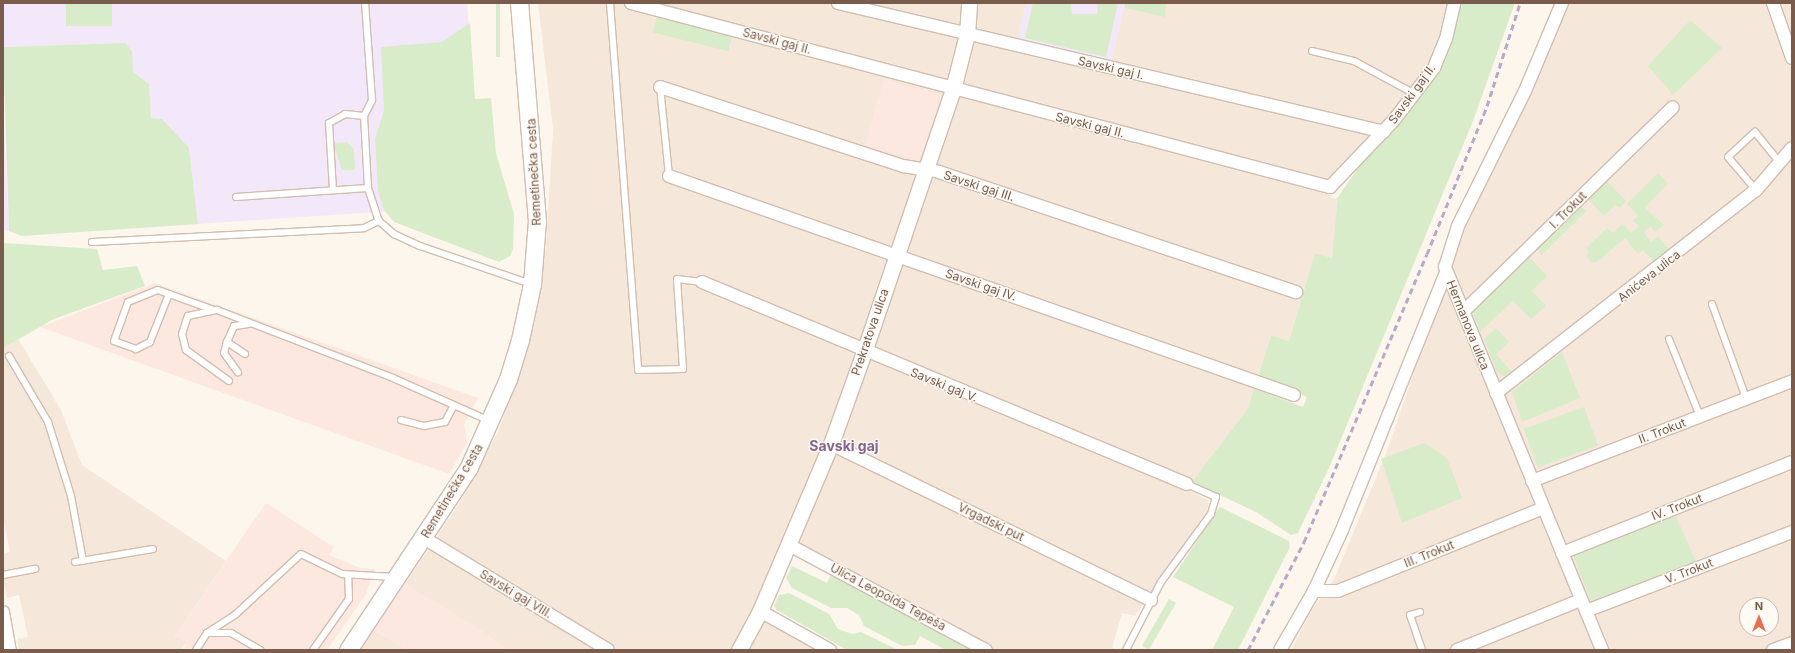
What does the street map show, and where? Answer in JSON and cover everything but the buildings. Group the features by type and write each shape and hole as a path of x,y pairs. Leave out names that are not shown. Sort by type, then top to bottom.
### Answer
{"main road":[{"name":"Remetinečka cesta","path":"348,650 396,577 424,538 469,467 491,421 520,340 532,284 537,237 536,186 519,4"}],"street":[{"name":"Savski gaj II.","path":"631,3 1330,187 1384,132 1434,68 1446,39 1454,3"},
{"name":"Savski gaj I.","path":"838,3 1384,132"},
{"name":"Prekratova ulica","path":"739,650 760,611 789,545 831,444 864,352 896,255 927,170 953,89 967,34 969,3"},
{"name":"Hermanova ulica","path":"1562,3 1525,91 1458,226 1445,260 1446,273 1602,650"},
{"path":"1772,3 1792,58"},
{"name":"Savski gaj III.","path":"660,87 927,170 1296,292"},
{"name":"I. Trokut","path":"1463,312 1673,107"},
{"name":"Anićeva ulica","path":"1496,393 1756,190 1781,164 1792,148"},
{"name":"Savski gaj IV.","path":"669,176 1294,395"},
{"path":"1280,650 1314,591 1375,455 1446,273"},
{"name":"Savski gaj V.","path":"702,282 864,352 1187,484"},
{"name":"II. Trokut","path":"1532,481 1792,381"},
{"name":"Vrgadski put","path":"831,444 1152,600"},
{"name":"IV. Trokut","path":"1562,553 1792,462"},
{"name":"III. Trokut","path":"1314,591 1338,591 1543,508"},
{"name":"V. Trokut","path":"1586,611 1792,532"},
{"name":"Savski gaj VIII.","path":"424,538 608,650"},
{"name":"Ulica Leopolda Tepeša","path":"789,545 986,650"},
{"path":"1457,650 1581,600"},
{"path":"760,611 830,650"},
{"path":"3,612 10,650"},
{"path":"1773,650 1792,643"}],"lane":[{"path":"365,3 372,100 364,116 368,188 379,221 394,234 420,246 532,284"},
{"path":"610,3 638,370 683,369 677,279 702,282"},
{"path":"1312,51 1354,61 1415,94"},
{"path":"660,87 669,176"},
{"path":"333,190 329,123 345,114 364,116"},
{"path":"1756,190 1728,157 1755,132 1781,164"},
{"path":"236,197 368,188"},
{"path":"92,242 364,228 379,221"},
{"path":"169,294 150,342 136,349 114,341 128,302 158,290 169,294 213,310 365,367 452,407 491,421"},
{"path":"1712,304 1746,398"},
{"path":"213,310 188,316 182,334 186,350 229,381"},
{"path":"238,372 224,353 234,326 249,324"},
{"path":"1669,339 1700,416"},
{"path":"227,342 245,354"},
{"path":"9,356 48,422 71,496 83,561"},
{"path":"401,420 424,426 444,422 452,407"},
{"path":"1126,650 1152,600 1211,514 1216,497 1187,484"},
{"path":"75,562 153,549"},
{"path":"196,650 207,633 236,614 301,554 348,575 396,577"},
{"path":"3,575 35,569"},
{"path":"313,650 349,599 348,575"},
{"path":"1420,612 1410,616 1422,650"},
{"path":"207,633 232,633 261,650"}],"shaded area":[{"path":"3,3 467,3 482,205 198,224 189,148 151,118 149,84 133,72 124,43 3,47"},
{"path":"538,3 1449,3 1443,37 1427,68 1386,120 1329,178 1332,199 1338,197 1339,212 1332,258 1315,253 1289,341 1271,335 1248,408 1187,489 1209,501 1207,511 1135,616 1122,613 1112,648 1117,650 992,650 786,539 752,612 822,650 509,650 405,584 458,505 498,432 534,324 546,248 553,129"},
{"path":"1026,3 1125,3 1111,64 1016,43"},
{"path":"1567,3 1792,3 1792,650 1291,650 1309,615 1335,577 1387,451 1459,240"},
{"path":"884,79 943,96 924,162 865,145"},
{"path":"3,103 9,231 3,229"},
{"path":"155,283 478,398 464,424 467,443 449,474 40,327"},
{"path":"18,339 61,410 82,465 226,561 175,636 187,642 181,650 19,650 17,639 28,637 19,595 7,598 3,581 3,554 10,552 3,517 3,348"},
{"path":"266,503 334,547 329,555 360,568 375,569 366,594 327,650 184,648 187,642 175,636"},
{"path":"405,584 481,630 509,650 408,650 371,629"},
{"path":"371,629 408,650 359,650"}],"green space":[{"path":"66,3 112,3 112,26 66,26"},
{"path":"496,3 500,3 500,57 496,57"},
{"path":"1033,3 1071,4 1072,14 1097,14 1098,3 1118,3 1106,57 1025,38"},
{"path":"1125,3 1166,3 1165,17 1125,8"},
{"path":"1458,3 1515,3 1473,121 1329,468 1298,533 1291,535 1256,512 1192,482 1248,408 1254,388 1303,407 1307,397 1258,377 1271,335 1289,341 1315,253 1332,258 1338,197 1370,151 1414,101"},
{"path":"657,15 733,34 728,51 653,32"},
{"path":"1690,20 1722,48 1673,95 1648,66"},
{"path":"470,23 475,99 491,98 496,153 514,214 513,249 510,256 499,262 394,222 384,210 378,191 375,138 384,111 381,47 442,42"},
{"path":"125,43 132,51 133,72 149,84 151,118 162,119 189,148 198,224 22,236 9,231 3,47"},
{"path":"347,142 354,149 355,170 342,170 333,143"},
{"path":"1658,173 1668,183 1645,208 1664,225 1655,232 1650,226 1644,232 1651,242 1658,236 1669,249 1653,261 1643,250 1638,254 1625,238 1597,262 1591,262 1586,256 1589,252 1586,248 1607,228 1613,233 1622,224 1631,233 1639,226 1633,221 1638,215 1627,204"},
{"path":"1606,180 1626,201 1620,208 1616,205 1604,216 1587,198"},
{"path":"1580,206 1586,211 1542,255 1536,248"},
{"path":"3,243 97,249 103,270 137,266 145,286 54,319 3,348"},
{"path":"1528,256 1547,276 1532,291 1546,306 1531,319 1513,301 1480,332 1473,313"},
{"path":"1496,328 1509,342 1496,354 1511,371 1504,376 1497,372 1484,339"},
{"path":"1562,352 1580,398 1522,422 1512,392"},
{"path":"1584,407 1598,446 1538,467 1524,429"},
{"path":"1424,443 1447,458 1462,498 1402,523 1381,459"},
{"path":"1220,507 1289,541 1290,547 1238,650 1212,650 1234,607 1173,577"},
{"path":"1675,514 1697,564 1599,602 1591,601 1573,555"},
{"path":"792,566 827,583 832,572 973,650 946,650 920,636 915,645 902,646 864,626 859,615 847,608 831,608 792,588 786,578"},
{"path":"789,593 829,614 838,629 852,634 861,632 898,650 847,650 777,610 774,606 779,595"},
{"path":"1169,599 1176,603 1149,650 1142,646"}],"railway":[{"path":"1248,650 1304,542 1427,254 1487,106 1520,3"}],"district":[{"name":"Savski gaj","path":"844,446"}]}
